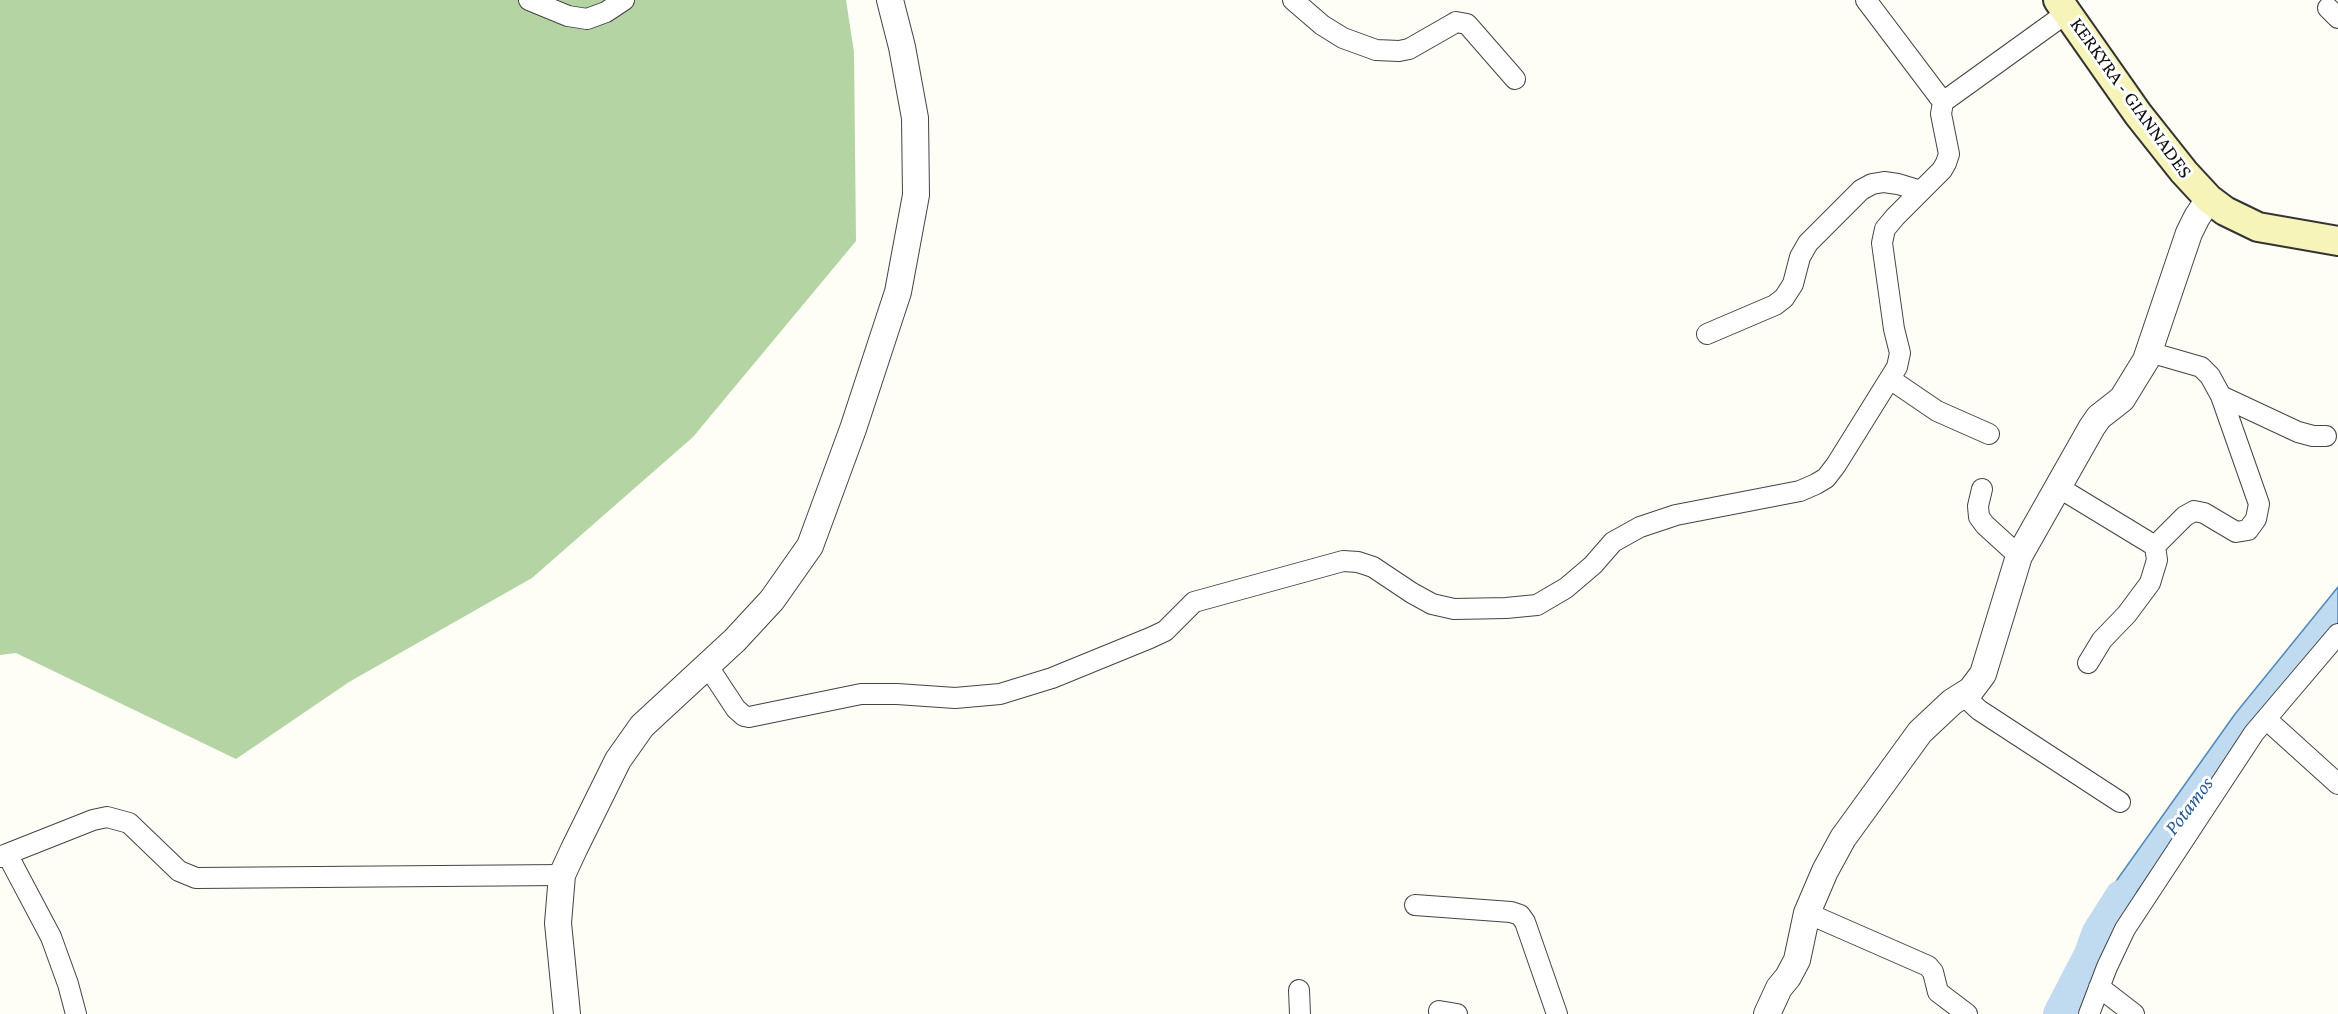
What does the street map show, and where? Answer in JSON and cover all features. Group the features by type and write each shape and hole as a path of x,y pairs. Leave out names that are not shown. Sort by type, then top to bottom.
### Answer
{"main road":[{"name":"KERKYRA - GIANNADES","path":"2063,6 2138,114 2184,172 2209,199 2233,216 2259,227 2338,241"}],"street":[{"path":"529,0 568,16 587,19 606,12 624,0"},
{"path":"567,1014 558,923 562,875 618,760 642,726 735,640 772,600 810,546 853,429 898,292 916,195 915,118 902,47 890,0"},
{"path":"1293,0 1322,25 1343,38 1376,50 1409,49 1456,22 1467,24 1515,79"},
{"path":"1866,0 1943,102"},
{"path":"707,665 736,709 749,717 861,694 955,698 1000,694 1052,678 1150,639 1165,631 1194,602 1343,561 1358,562 1373,567 1432,604 1454,609 1506,608 1537,604 1566,588 1593,565 1613,542 1640,527 1676,515 1800,491 1816,484 1826,478 1836,465 1897,367 1900,353 1894,329 1882,243 1886,229 1942,170 1949,154 1941,114 1943,102 2063,6"},
{"path":"1707,334 1775,305 1784,298 1808,243 1861,190 1872,184 1884,182 1898,183 1921,192"},
{"path":"1767,1014 1779,988 1797,960 1807,913 1825,871 1843,838 1920,732 1952,702 1964,696 1977,684 1983,674 2019,556 2099,417 2122,399 2135,381 2149,352 2190,233 2209,199"},
{"path":"2088,663 2102,640 2127,614 2150,583 2157,560 2156,546 2189,512 2199,511 2236,532 2248,530 2259,514 2258,500 2221,396 2210,376 2200,367 2149,352"},
{"path":"1890,379 1937,411 1989,434"},
{"path":"2221,396 2298,432 2313,436 2326,436"},
{"path":"2058,488 2156,546"},
{"path":"1982,489 1978,506 1979,517 2019,556"},
{"path":"2089,1014 2125,929 2254,734 2338,634"},
{"path":"1964,696 1979,710 2120,802"},
{"path":"2266,719 2338,784"},
{"path":"76,1014 66,976 51,937 3,856 93,820 108,817 129,823 179,871 196,878 562,875"},
{"path":"1415,905 1511,912 1520,915 1525,922 1557,1014"},
{"path":"1807,913 1928,966 1934,975 1938,992 1967,1014"},
{"path":"2099,987 2134,1014"},
{"path":"1299,990 1300,1014"}],"green space":[{"path":"0,0 846,0 854,52 856,241 693,437 532,578 349,682 236,759 16,653 0,655"}],"water":[{"path":"2338,587 2338,625 2263,713 2115,923 2098,932 2091,920 2119,877 2235,714"}],"waterway":[{"name":"Potamos","path":"2059,1014 2090,954 2098,932 2121,896"}]}
